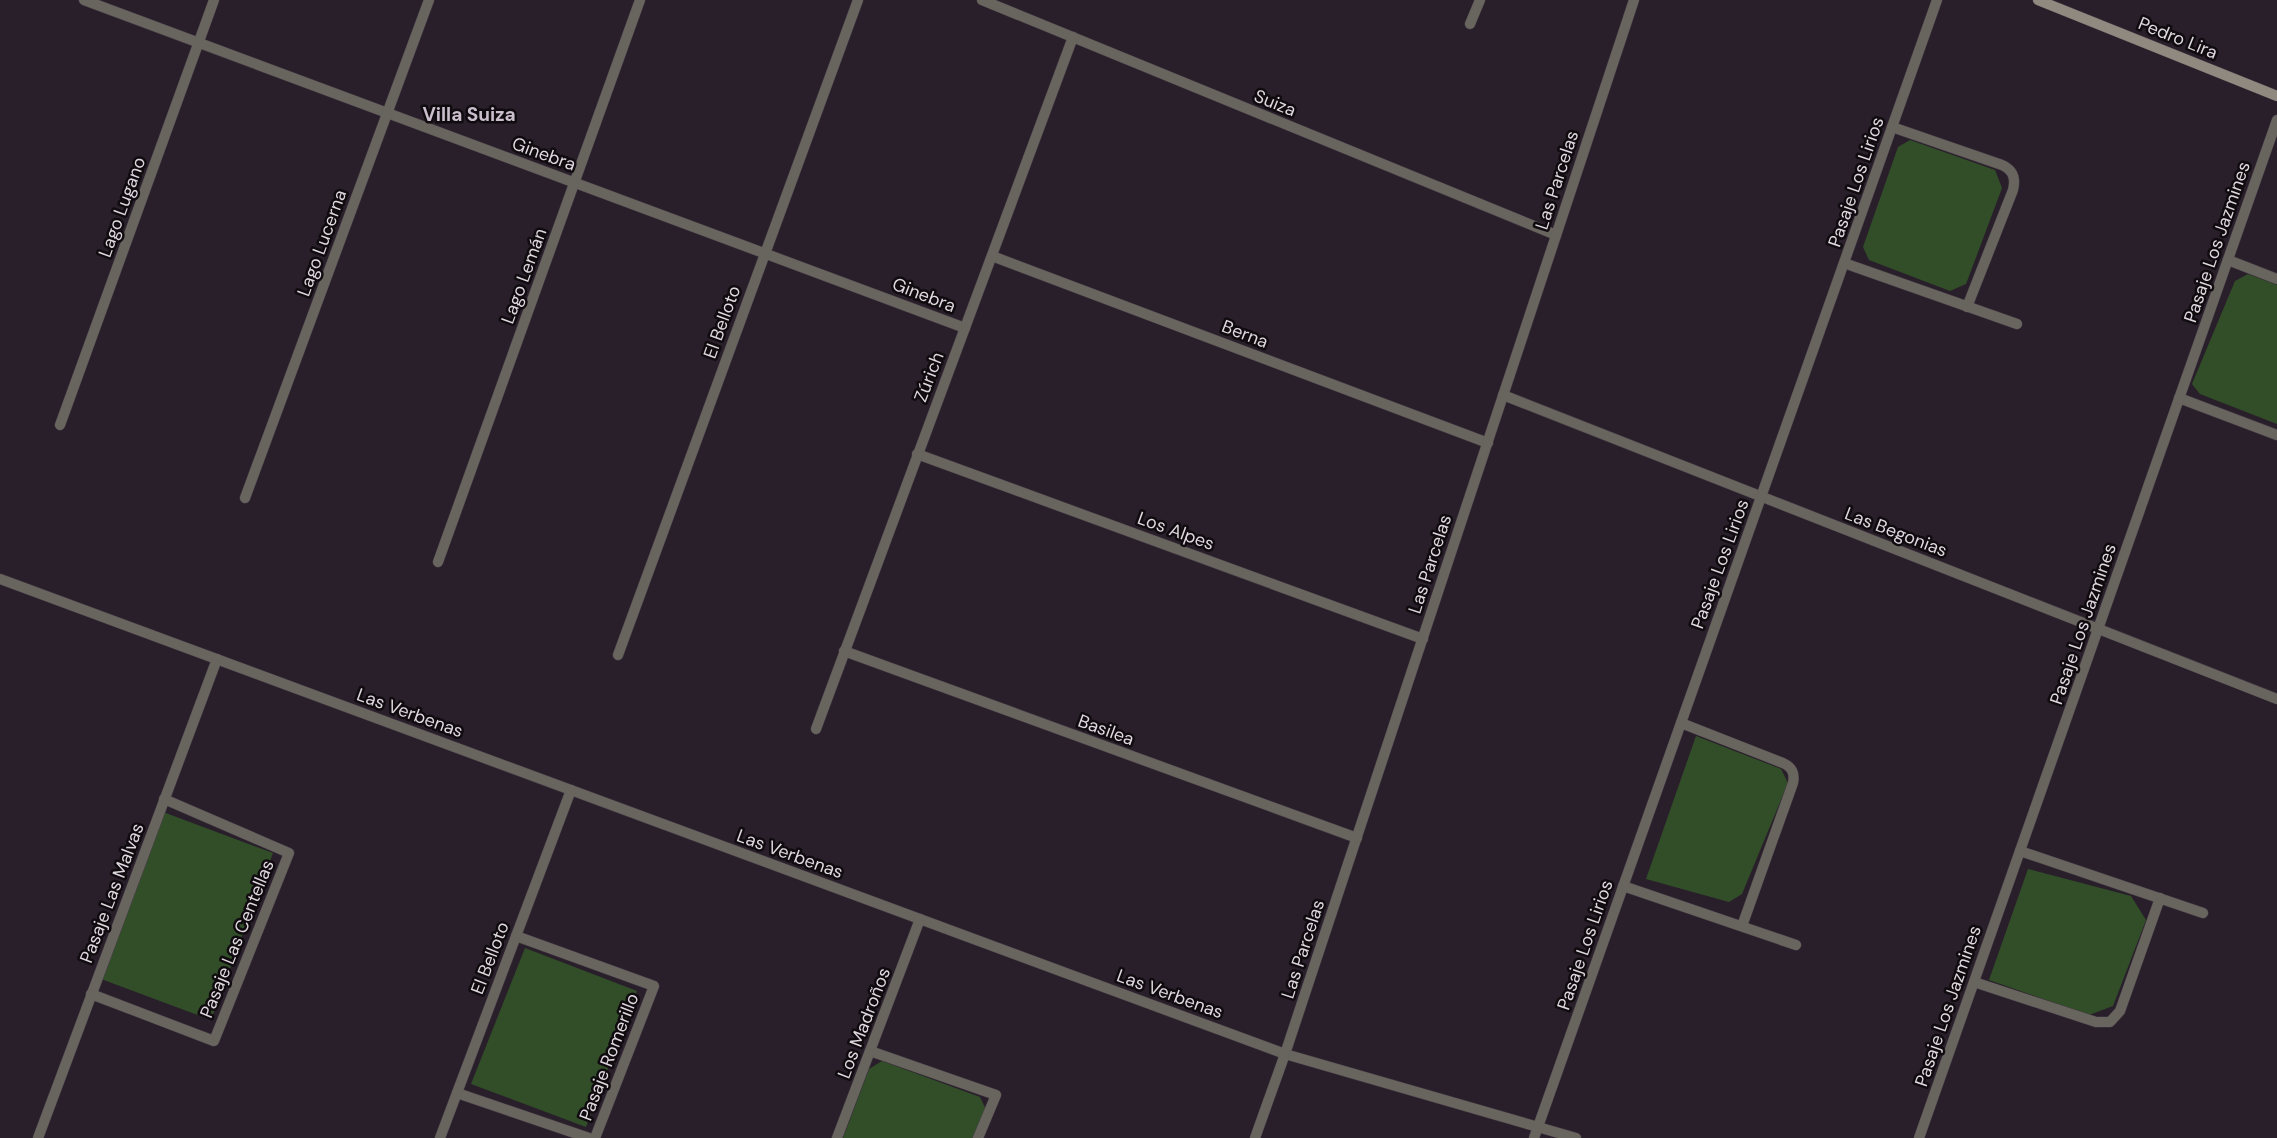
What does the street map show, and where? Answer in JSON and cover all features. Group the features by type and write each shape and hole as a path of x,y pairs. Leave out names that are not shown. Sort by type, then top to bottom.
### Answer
{"street":[{"name":"Ginebra","path":"84,0 965,328"},
{"name":"Lago Lugano","path":"60,425 214,0"},
{"name":"Lago Lucerna","path":"245,498 429,0"},
{"name":"Lago Lemán","path":"438,562 640,0"},
{"name":"El Belloto","path":"618,655 858,0"},
{"name":"Suiza","path":"982,0 1556,235"},
{"path":"1470,24 1480,0"},
{"name":"Las Parcelas","path":"1255,1138 1357,838 1634,0"},
{"name":"Pasaje Los Lirios","path":"1536,1133 1937,0"},
{"name":"Pedro Lira","path":"2038,0 2277,96"},
{"name":"Zúrich","path":"816,729 1073,37"},
{"name":"Pasaje Los Jazmines","path":"1919,1138 2277,120"},
{"path":"1892,127 2002,165 2009,168 2014,174 2015,183 2013,190 1967,307"},
{"name":"Berna","path":"992,256 1488,443"},
{"path":"2228,260 2277,278"},
{"path":"1844,263 2017,324"},
{"name":"Las Begonias","path":"1503,395 2277,699"},
{"path":"2179,398 2277,435"},
{"name":"Los Alpes","path":"918,454 1423,639"},
{"name":"Las Verbenas","path":"0,579 1285,1054 1536,1133 1576,1138"},
{"name":"Basilea","path":"844,652 1357,838"},
{"name":"Pasaje Las Malvas","path":"38,1138 217,659"},
{"path":"1681,723 1789,765 1793,771 1793,783 1742,926"},
{"name":"El Belloto","path":"440,1138 571,790"},
{"name":"Pasaje Las Centellas","path":"91,994 214,1041 289,853 164,799"},
{"path":"2020,851 2203,913"},
{"path":"1623,886 1796,944"},
{"path":"1974,982 2096,1022 2110,1022 2120,1011 2160,898"},
{"name":"Los Madroños","path":"837,1138 920,919"},
{"name":"Pasaje Romerillo","path":"516,936 654,986 595,1138"},
{"path":"870,1051 996,1095 978,1138"},
{"name":"Pasaje Romerillo","path":"457,1093 589,1138"}],"green space":[{"path":"1910,140 1995,170 2002,188 1966,284 1950,291 1869,260 1863,247 1898,147"},
{"path":"2248,274 2277,285 2277,424 2200,394 2192,384 2235,281"},
{"path":"1696,736 1781,769 1788,783 1742,894 1729,902 1646,879"},
{"path":"163,812 273,853 211,1020 101,979"},
{"path":"2028,869 2131,896 2146,920 2113,1006 2089,1015 1989,980"},
{"path":"525,948 637,991 586,1127 471,1084"},
{"path":"882,1061 980,1097 987,1112 977,1138 843,1138 869,1069"}],"district":[{"name":"Villa Suiza","path":"469,114"}]}
